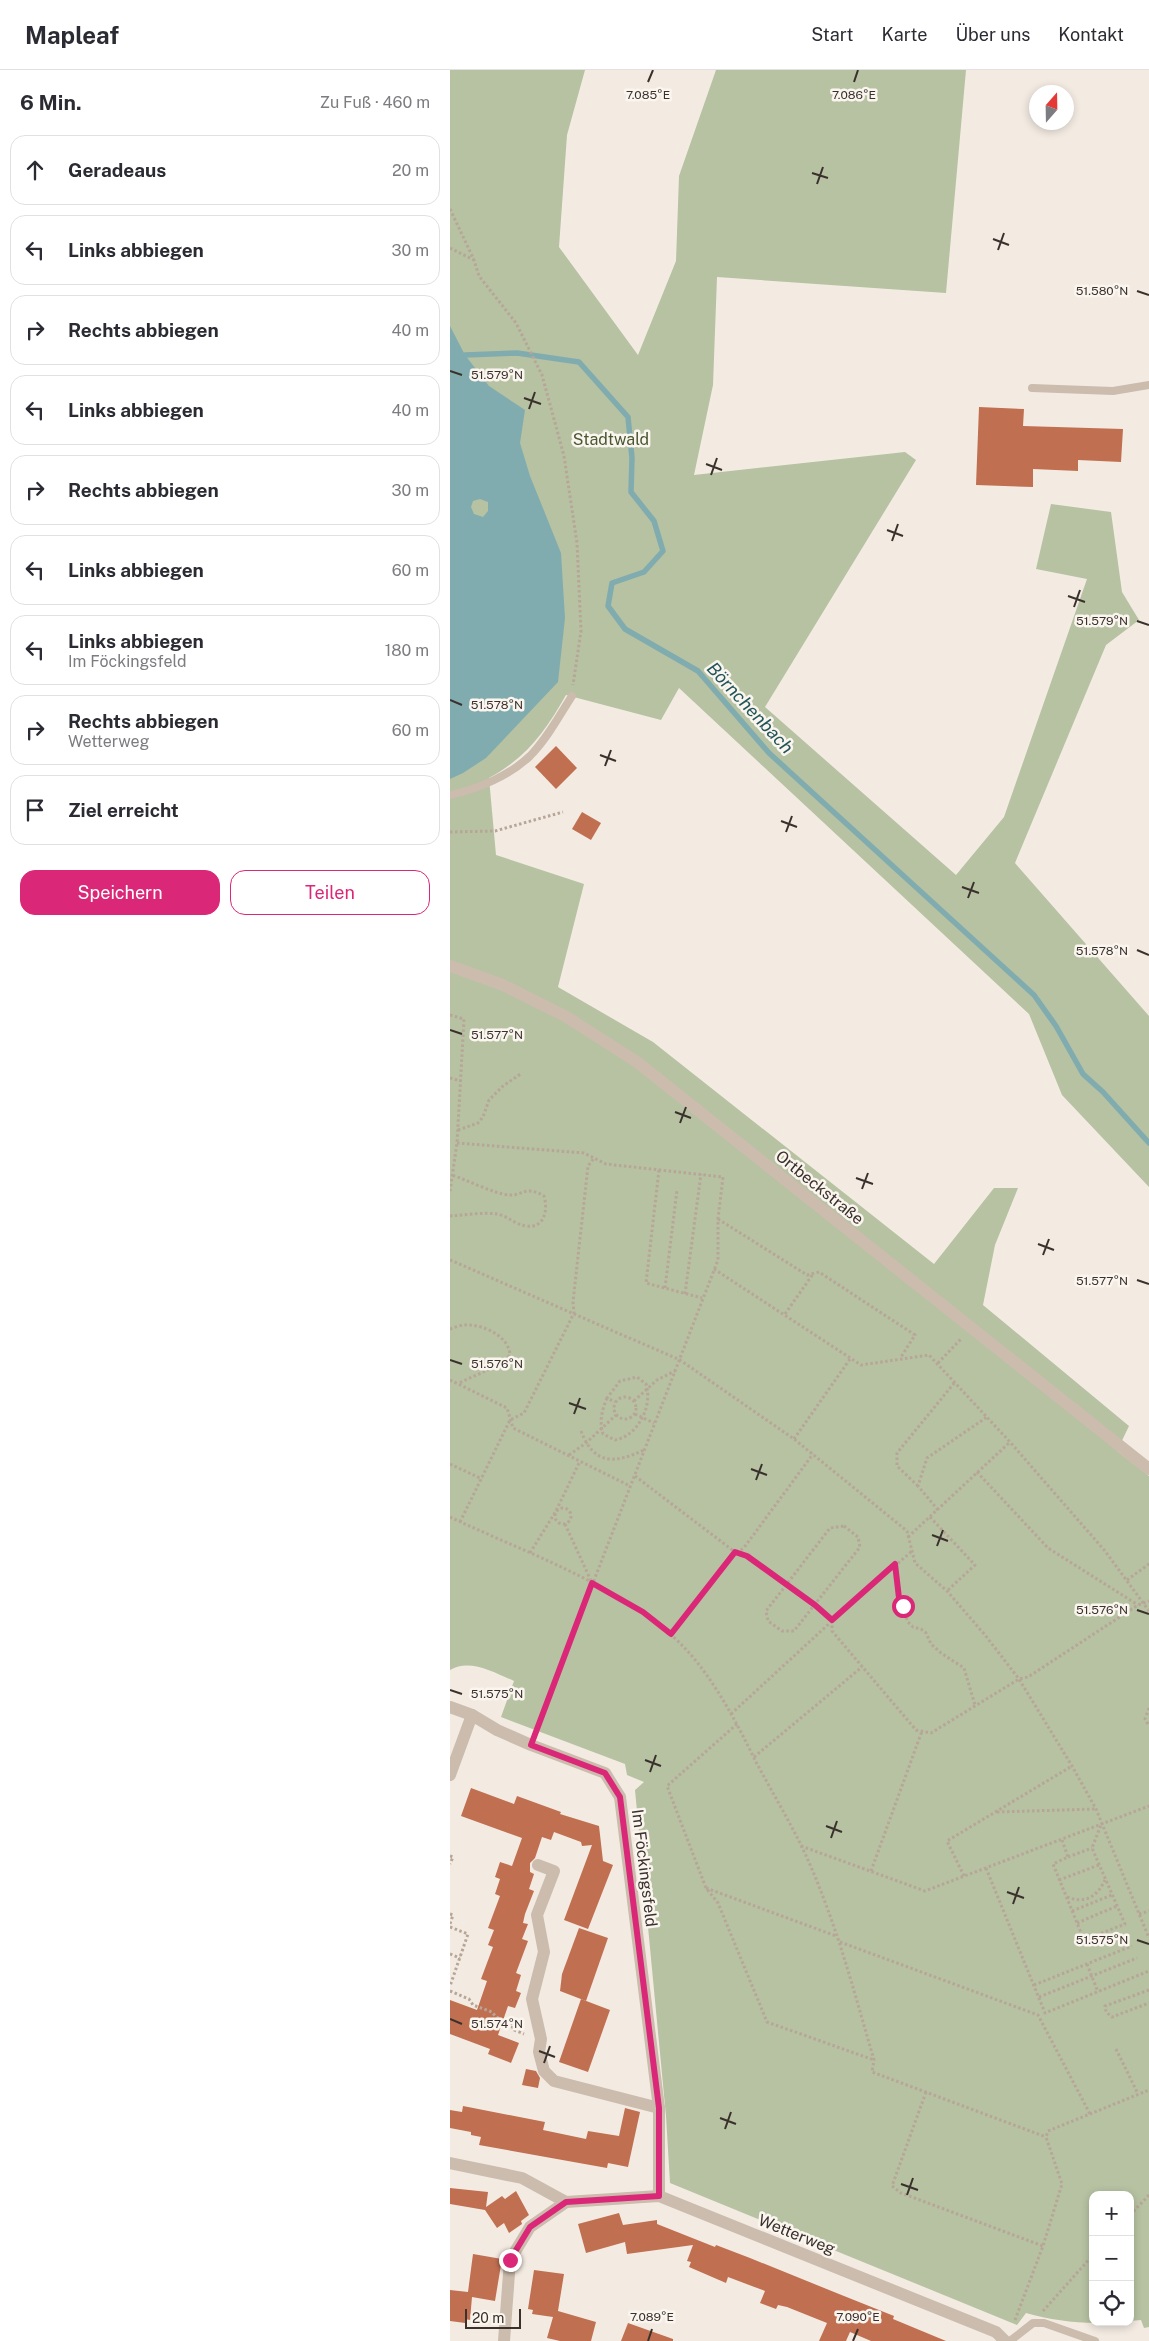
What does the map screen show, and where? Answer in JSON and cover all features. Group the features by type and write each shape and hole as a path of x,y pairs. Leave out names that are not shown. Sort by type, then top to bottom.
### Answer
{"street":[{"name":"Ortbeckstraße","path":"450,966 503,985 556,1012 637,1062 1149,1469"},
{"name":"Im Föckingsfeld","path":"450,1707 472,1715 497,1730 531,1745 605,1773 620,1797 659,2108 659,2196"},
{"path":"450,1775 472,1715"},
{"path":"538,1865 554,1871 537,1915 544,1952 532,1999 541,2039 539,2052 544,2071 554,2081 659,2108"},
{"path":"450,2163 522,2178 566,2202 530,2227 510,2260 504,2341"},
{"name":"Wetterweg","path":"566,2202 659,2196 996,2332 1005,2341"}],"lane":[{"path":"1032,388 1113,391 1149,385"},
{"path":"450,795 468,791 503,775 530,756 551,730 572,696"},
{"path":"1010,2341 1033,2323 1044,2324 1095,2341"}],"path":[{"path":"450,209 474,260 479,276 516,323 542,375 564,456 577,544 581,631 572,696"},
{"path":"450,248 474,260"},
{"path":"450,832 495,831 563,812"},
{"path":"450,1015 464,1019 457,1143 450,1191"},
{"path":"458,1130 478,1123 483,1117 489,1100 503,1086 522,1074"},
{"path":"450,1078 461,1081"},
{"path":"457,1143 584,1153 606,1164 723,1177 718,1219 718,1260 531,1745"},
{"path":"450,1151 456,1153"},
{"path":"460,1522 510,1420 524,1413 574,1313 573,1302 588,1166 594,1158"},
{"path":"659,1170 646,1283 702,1298"},
{"path":"685,1294 701,1174"},
{"path":"450,1216 495,1214 527,1226 539,1223 546,1211 544,1196 538,1192 521,1192 510,1195 452,1175"},
{"path":"665,1288 677,1190"},
{"path":"718,1219 807,1275 818,1272 915,1335 900,1358"},
{"path":"450,1260 680,1360 794,1439 907,1531 915,1563 947,1591 1019,1679 1072,1766 1096,1809 1149,1938"},
{"path":"714,1269 861,1365 930,1355 1010,1442 1104,1550 1149,1611"},
{"path":"785,1314 814,1273"},
{"path":"450,1329 469,1325 480,1327 500,1336 510,1348 510,1355 503,1363 458,1384"},
{"path":"938,1363 970,1328"},
{"path":"794,1439 850,1359"},
{"path":"634,1401 667,1373 676,1371"},
{"path":"630,1377 643,1380 648,1389 642,1418 632,1432 622,1439 609,1438 603,1434 601,1414 607,1398 615,1385 630,1377"},
{"path":"450,1380 507,1408 514,1428 630,1486"},
{"path":"938,1510 918,1486 897,1466 897,1453 954,1382"},
{"path":"622,1397 634,1401 636,1405 634,1414 624,1420 616,1415 613,1408 615,1402 622,1397"},
{"path":"607,1398 615,1402"},
{"path":"634,1414 654,1423"},
{"path":"568,1455 586,1443 616,1415"},
{"path":"918,1486 928,1458 987,1417"},
{"path":"581,1431 586,1443 596,1454 611,1460 624,1458 645,1450"},
{"path":"908,1537 1010,1442"},
{"path":"671,1634 735,1552 741,1550 746,1544 813,1454"},
{"path":"530,1553 556,1511 580,1461"},
{"path":"450,1464 482,1478"},
{"path":"977,1472 1048,1548 1138,1605"},
{"path":"635,1476 735,1552 747,1556 815,1605 832,1620 832,1631 916,1730 931,1733 1019,1679 1028,1677 1138,1605 1149,1601"},
{"path":"556,1511 560,1508 569,1511 569,1521 565,1524"},
{"path":"556,1511 556,1521 565,1524 592,1583"},
{"path":"450,1517 592,1583 643,1612 671,1634 689,1652 737,1724 801,1846 840,1942 874,2060 872,2072 1046,2137"},
{"path":"930,1517 975,1565 947,1591"},
{"path":"844,1526 858,1537 860,1547 794,1631 782,1631 768,1621 766,1611 786,1584 830,1528 844,1526"},
{"path":"731,1714 832,1620 912,1551"},
{"path":"895,1564 899,1598 908,1622 913,1627 926,1633 931,1644 941,1653 964,1668 975,1705"},
{"path":"1127,1580 1149,1564"},
{"path":"754,1757 862,1667"},
{"path":"1149,1708 1145,1719 1149,1726"},
{"path":"737,1724 668,1786 706,1888 718,1903 767,2022 874,2060"},
{"path":"871,1871 922,1731"},
{"path":"964,1876 947,1841 1072,1766"},
{"path":"801,1846 925,1891 1149,1806"},
{"path":"996,1812 1096,1809"},
{"path":"1092,1848 1068,1856 1053,1864 1084,1940 1125,1924 1092,1848 1102,1825"},
{"path":"1062,1840 1068,1856"},
{"path":"450,1856 452,1857 450,1864"},
{"path":"1059,1880 1099,1865"},
{"path":"986,1868 1045,2013"},
{"path":"1066,1896 1074,1900 1087,1900 1097,1894 1105,1878"},
{"path":"706,1888 837,1936"},
{"path":"1072,1911 1112,1895"},
{"path":"1077,1923 1117,1906"},
{"path":"1139,1914 1149,1911"},
{"path":"450,1914 453,1915 450,1925 468,1934 450,1986"},
{"path":"840,1942 1038,2016 1090,2114"},
{"path":"1034,1985 1132,1946"},
{"path":"450,1954 460,1958"},
{"path":"1039,1997 1137,1958"},
{"path":"1087,1964 1098,1992"},
{"path":"1038,2016 1149,1971"},
{"path":"1149,1990 1105,2006 1106,2012 1112,2018 1149,2003"},
{"path":"450,1991 469,1999 473,2005 492,2012 496,2017 513,2024 512,2029 541,2039"},
{"path":"1116,2049 1138,2094"},
{"path":"1014,2323 1043,2246 1062,2184 1046,2137 1048,2131 1149,2090"},
{"path":"926,2092 892,2186 901,2193 1043,2246"},
{"path":"1134,2211 1149,2195"},
{"path":"1033,2323 1089,2260"}],"green space":[{"name":"Stadtwald","path":"450,70 585,70 567,135 559,247 638,355 676,261 679,176 716,70 966,70 946,293 717,277 713,385 694,475 905,452 916,460 765,707 956,875 1004,817 1087,579 1036,569 1051,504 1111,512 1122,592 1139,620 1106,645 1015,863 1149,1016 1149,1187 1062,1095 1029,1014 679,688 661,720 566,695 550,721 525,752 489,778 496,855 584,884 558,987 653,1042 934,1264 994,1188 1018,1188 995,1245 983,1305 1129,1426 1117,1451 1149,1476 1149,2327 1144,2328 1141,2320 1134,2321 1134,2191 1089,2191 1089,2323 1071,2322 1026,2313 1017,2325 670,2183 666,2116 635,1790 644,1782 627,1775 625,1764 501,1717 514,1681 474,1666 458,1667 450,1670"}],"water":[{"path":"450,326 465,355 489,386 525,410 520,443 530,476 561,553 565,618 558,682 486,758 450,779","holes":["480,499 488,502 488,511 483,517 474,514 471,507 473,501"]}],"building":[{"path":"979,407 1024,409 1023,426 1123,429 1121,462 1078,460 1078,471 1033,469 1033,487 976,485"},
{"path":"556,746 577,768 556,789 535,767"},
{"path":"582,812 601,823 591,840 572,829"},
{"path":"471,1788 514,1804 517,1796 561,1812 560,1814 599,1826 603,1861 613,1865 588,1929 564,1920 592,1845 582,1846 581,1842 554,1832 551,1840 542,1837 535,1858 530,1863 530,1872 534,1874 529,1889 534,1891 525,1914 523,1923 528,1924 522,1939 528,1941 516,1973 521,1975 516,1991 521,1993 515,2008 508,2006 498,2035 519,2043 511,2063 488,2054 490,2049 450,2034 450,2000 477,2010 487,1981 481,1979 493,1947 488,1945 494,1930 488,1928 500,1896 495,1894 500,1879 495,1877 500,1862 512,1866 522,1838 461,1816"},
{"path":"579,1928 608,1938 586,2001 560,1991 562,1974"},
{"path":"581,1999 610,2010 588,2072 559,2062"},
{"path":"526,2069 536,2071 540,2078 538,2088 522,2085"},
{"path":"463,2106 545,2122 543,2130 586,2139 588,2131 619,2136 625,2108 640,2112 628,2167 608,2163 607,2168 479,2145 481,2137 471,2135 471,2132 450,2128 450,2110 462,2112"},
{"path":"450,2188 488,2192 486,2207 502,2196 505,2199 516,2191 529,2215 521,2221 522,2224 509,2233 504,2223 497,2228 485,2210 450,2204"},
{"path":"619,2213 623,2225 657,2220 657,2224 715,2247 716,2245 750,2258 894,2316 893,2319 946,2341 871,2341 850,2332 846,2341 819,2341 827,2323 787,2307 778,2305 776,2309 760,2303 765,2291 728,2277 726,2283 689,2267 691,2262 687,2261 693,2245 627,2254 625,2242 586,2253 578,2224"},
{"path":"473,2254 502,2259 495,2301 472,2297 470,2320 465,2319 465,2323 450,2321 450,2290 468,2292"},
{"path":"534,2270 564,2274 558,2311 596,2322 591,2341 560,2341 547,2338 553,2317 532,2314 533,2310 528,2309"},
{"path":"628,2323 673,2339 673,2341 621,2341"}],"waterway":[{"name":"Börnchenbach","path":"465,355 517,353 579,362 628,417 632,458 631,492 654,521 663,551 644,572 612,583 608,606 625,629 698,671 769,753 1034,995 1056,1026 1083,1074 1103,1092 1149,1143"}],"route":[{"path":"510,2260 530,2227 566,2202 659,2196 659,2108 620,1797 605,1773 531,1745 592,1583 643,1612 671,1634 735,1552 747,1556 815,1605 832,1620 895,1564 899,1598 903,1606"}]}
